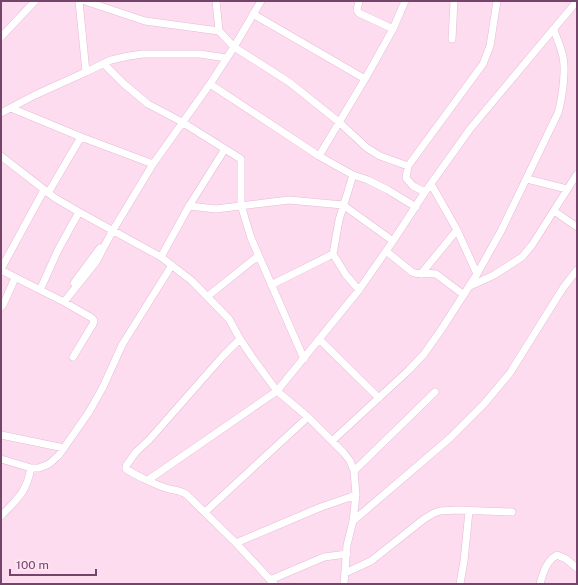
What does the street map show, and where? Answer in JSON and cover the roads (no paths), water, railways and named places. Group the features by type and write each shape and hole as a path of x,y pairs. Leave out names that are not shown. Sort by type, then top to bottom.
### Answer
{"street":[{"path":"1,37 35,1"},
{"path":"79,1 86,72"},
{"path":"85,1 145,21 219,31"},
{"path":"216,1 219,31 234,47 289,82 374,152 408,166"},
{"path":"62,301 96,262 113,230 153,164 210,84 261,1"},
{"path":"359,1 358,10 360,13 393,29"},
{"path":"319,156 393,29 405,1"},
{"path":"452,38 454,1"},
{"path":"425,192 413,186 406,178 408,166 483,64 490,46 497,1"},
{"path":"148,480 277,391 359,290 393,242 425,192 470,130 577,1"},
{"path":"253,14 365,79"},
{"path":"332,441 409,370 424,354 470,286 501,231 558,113 564,66 554,30"},
{"path":"1,112 104,64 129,56 143,54 200,54 226,58"},
{"path":"104,64 124,84 148,104 182,122 240,159 241,205 258,256 304,358"},
{"path":"210,84 319,156 353,176 368,180 388,190 416,207"},
{"path":"11,108 81,137 153,164"},
{"path":"73,357 94,321 62,301 15,278 1,269 46,192 81,137"},
{"path":"161,257 189,206 225,149"},
{"path":"1,156 46,192 161,257 208,296 229,319 240,339 277,391 308,417 350,461 354,471 356,495 344,584"},
{"path":"470,286 494,275 522,257 532,245 577,174"},
{"path":"353,176 343,205 333,254 346,275 359,290"},
{"path":"527,179 567,190"},
{"path":"431,184 457,230 477,274"},
{"path":"189,206 216,209 296,200 343,205 393,242"},
{"path":"554,211 577,227"},
{"path":"40,290 58,250 79,212"},
{"path":"421,274 457,230"},
{"path":"386,251 416,275 436,274 464,295"},
{"path":"271,285 333,254"},
{"path":"208,296 258,256"},
{"path":"1,459 31,468 39,468 49,464 59,456 93,406 122,345 172,265"},
{"path":"353,521 450,438 484,404 510,372 563,288 577,271"},
{"path":"1,307 15,278"},
{"path":"240,339 128,462 126,469 168,489 181,490 236,543 272,582 324,557 347,554"},
{"path":"319,339 379,398"},
{"path":"354,471 435,392"},
{"path":"205,512 308,417"},
{"path":"1,435 64,448"},
{"path":"1,516 23,492 28,483 31,468"},
{"path":"236,543 321,507 356,495"},
{"path":"345,573 362,566 380,555 428,516 440,512 458,510 512,512"},
{"path":"460,584 469,511"},
{"path":"540,584 543,570 557,555 566,559 577,568"}]}
